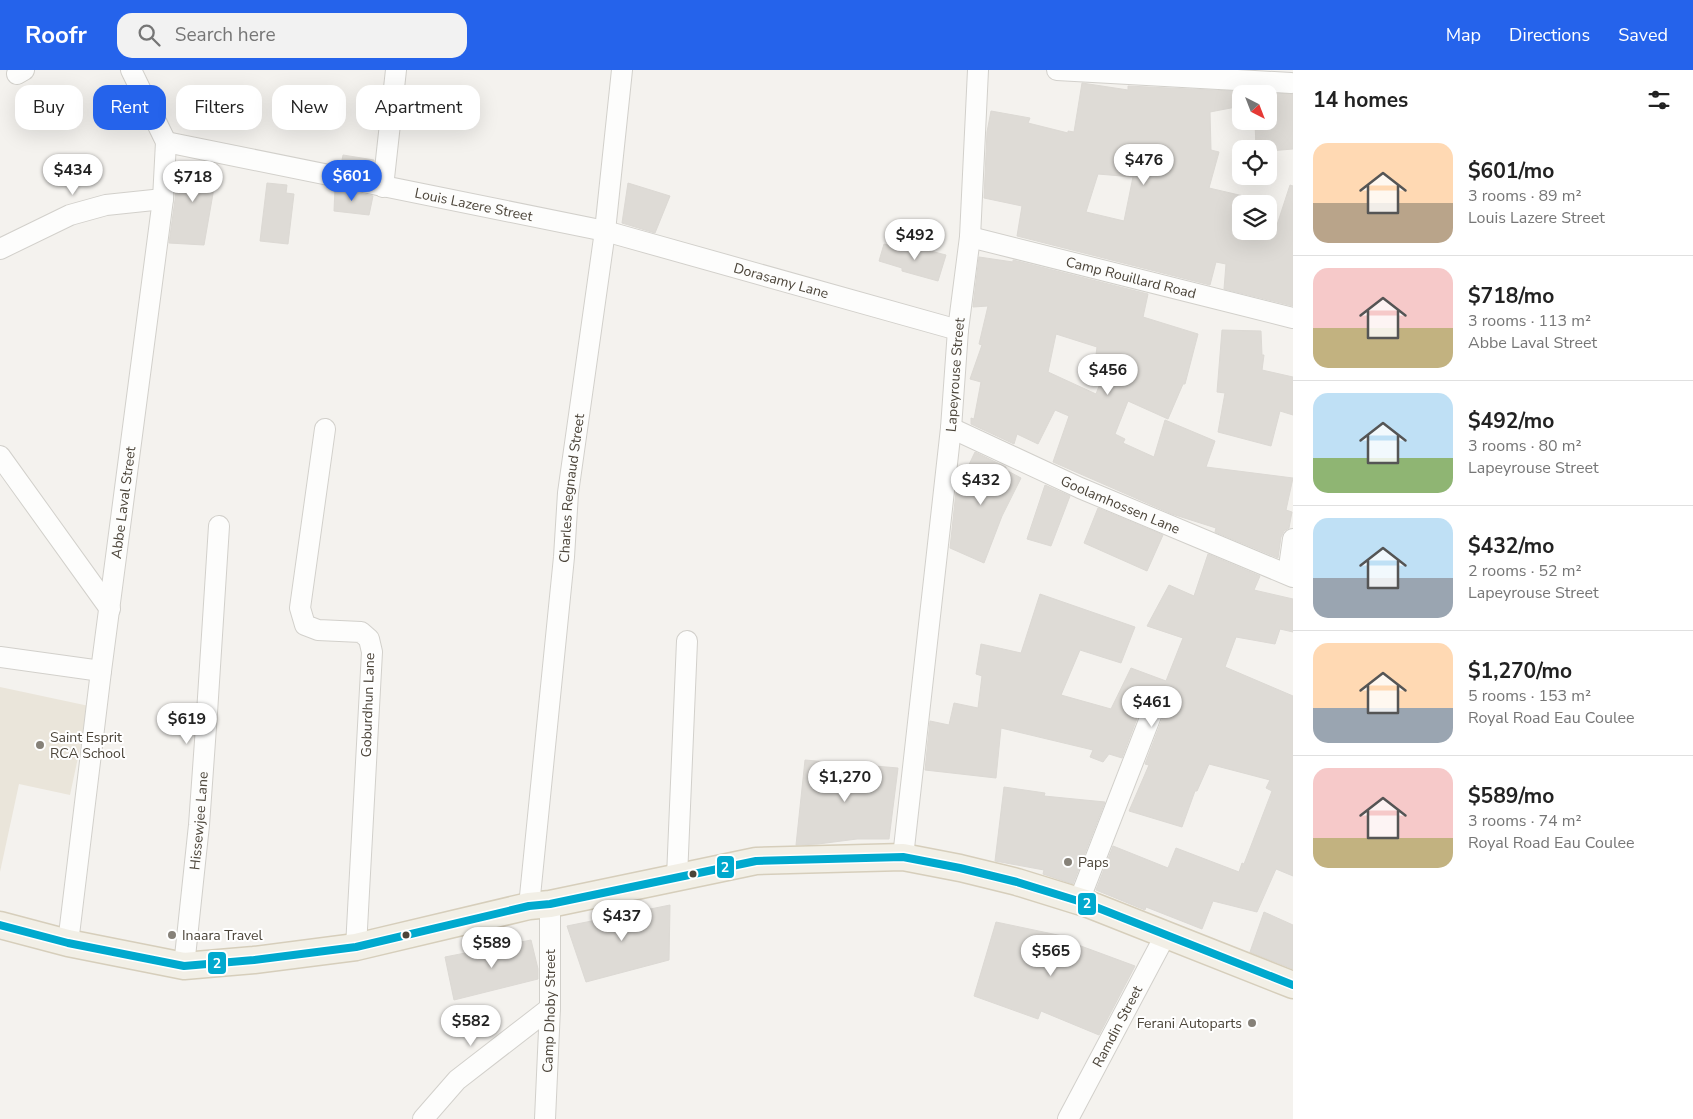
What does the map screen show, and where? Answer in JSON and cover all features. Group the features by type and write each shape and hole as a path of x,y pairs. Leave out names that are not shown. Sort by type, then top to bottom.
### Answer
{"main road":[{"path":"0,925 68,943 184,966 254,960 356,947 539,905 756,861 903,857 1007,880 1079,901 1293,985"}],"street":[{"name":"Abbe Laval Street","path":"68,943 101,671 163,199 166,142 131,70"},
{"path":"384,187 396,70"},
{"name":"Charles Regnaud Street","path":"539,905 568,493 605,231 622,70"},
{"name":"Lapeyrouse Street","path":"903,857 951,428 958,330 970,237 978,70"},
{"path":"1057,70 1291,83"},
{"name":"Louis Lazere Street","path":"166,142 605,231"},
{"path":"0,249 70,215 106,205 163,199"},
{"name":"Dorasamy Lane","path":"605,231 958,330"},
{"name":"Camp Rouillard Road","path":"970,237 1293,318"},
{"name":"Goolamhossen Lane","path":"951,428 1080,488 1290,576"},
{"name":"Goburdhun Lane","path":"325,429 300,608 305,625 318,630 361,632 369,638 372,652 356,947"},
{"path":"0,456 110,609"},
{"name":"Hissewjee Lane","path":"184,966 203,769 219,526"},
{"path":"1290,576 1293,538"},
{"path":"677,877 687,641"},
{"path":"0,657 101,671"},
{"path":"1079,901 1152,713"},
{"name":"Camp Dhoby Street","path":"539,905 550,1008 545,1119"},
{"name":"Ramdin Street","path":"1068,1119 1166,934"},
{"path":"423,1119 457,1080 550,1008"}],"shaded area":[{"name":"Saint Esprit RCA School","path":"0,687 89,706 70,795 19,784 0,872"}],"building":[{"path":"1082,83 1128,90 1128,86 1232,91 1232,108 1210,112 1211,150 1219,152 1209,188 1239,195 1232,195 1232,240 1277,240 1277,225 1290,185 1293,186 1293,306 1224,289 1226,264 1216,262 1210,285 1017,236 1022,206 984,198 987,132 991,111 1030,118 1028,123 1068,133 1068,131 1074,132","holes":["1098,174 1133,177 1124,221 1086,212"]},
{"path":"1278,93 1293,94 1293,149 1277,150 1277,140 1256,140 1255,130 1278,130"},
{"path":"343,155 374,160 373,172 341,165"},
{"path":"177,163 218,165 204,245 169,243 175,200"},
{"path":"267,183 287,185 286,193 294,194 288,244 260,241"},
{"path":"628,183 670,196 655,233 622,223"},
{"path":"335,188 373,196 369,215 334,211"},
{"path":"884,244 910,251 911,246 946,255 938,281 902,271 902,268 879,261"},
{"path":"979,257 1013,262 1013,260 1148,294 1143,317 1198,334 1185,384 1183,384 1168,419 1128,401 1115,434 1125,439 1123,443 1154,457 1165,420 1215,441 1206,467 1293,478 1286,510 1292,512 1289,528 1284,531 1281,537 1278,558 1215,532 1216,528 1172,514 1053,462 1069,416 1055,410 1038,444 1017,434 1014,444 971,424 971,418 974,419 981,382 970,379 982,345 979,344 988,306 973,307","holes":["1056,334 1097,347 1096,355 1109,360 1096,394 1048,372"]},
{"path":"1222,330 1261,331 1262,355 1264,355 1262,370 1293,377 1293,415 1280,411 1271,446 1218,432 1225,393 1217,392"},
{"path":"975,452 1006,467 1006,470 1021,478 1002,516 984,563 950,548 956,492"},
{"path":"1045,485 1070,496 1051,546 1027,539"},
{"path":"1098,508 1163,535 1147,571 1084,543"},
{"path":"1208,554 1260,576 1254,590 1293,599 1293,632 1280,629 1275,644 1236,637 1225,667 1293,696 1293,876 1276,869 1257,912 1213,901 1202,929 1146,907 1145,910 1096,890 1113,846 1168,868 1176,848 1239,872 1242,863 1244,864 1272,791 1266,788 1270,780 1209,764 1197,791 1195,791 1182,827 1129,811 1149,765 1145,764 1163,717 1164,711 1162,706 1157,702 1150,701 1141,708 1122,758 1109,754 1103,762 1090,757 1093,750 1001,728 996,778 925,770 930,721 949,725 954,703 978,708 982,676 976,674 981,644 1021,653 1040,594 1135,627 1121,663 1080,650 1061,695 1111,709 1131,668 1166,681 1183,638 1147,626 1169,585 1194,596"},
{"path":"805,760 898,768 889,839 857,839 796,845"},
{"path":"1004,787 1045,793 1044,796 1105,802 1073,884 1043,874 1044,870 995,861"},
{"path":"670,905 669,960 586,982 567,926"},
{"path":"1264,912 1293,925 1293,969 1250,952"},
{"path":"996,922 1072,938 1070,942 1135,966 1099,1035 1041,1011 1038,1019 974,996"},
{"path":"531,940 538,969 538,979 454,1000 445,957"}],"transit line":[{"name":"2","path":"0,925 68,943 184,966 254,960 356,947 529,906 550,904 756,861 903,857 1017,882 1088,904 1293,985"}],"place":[{"name":"Saint Esprit RCA School","path":"40,745"},
{"name":"Paps","path":"1068,862"},
{"name":"Inaara Travel","path":"172,935"},
{"name":"Ferani Autoparts","path":"1252,1023"}]}
